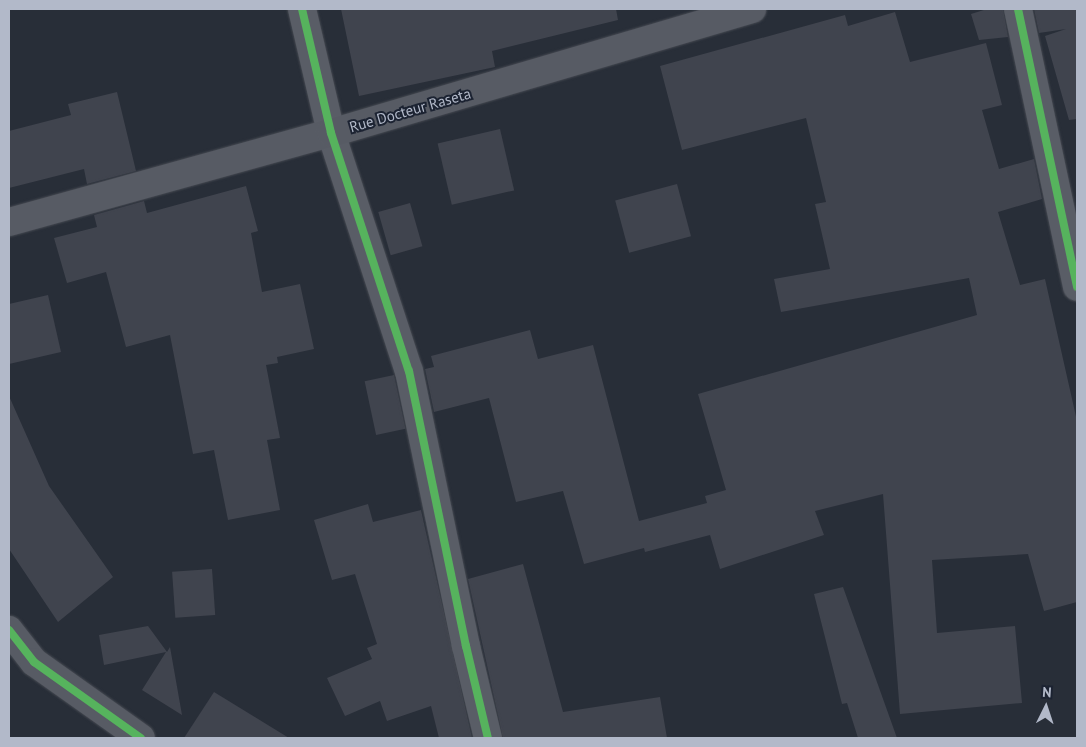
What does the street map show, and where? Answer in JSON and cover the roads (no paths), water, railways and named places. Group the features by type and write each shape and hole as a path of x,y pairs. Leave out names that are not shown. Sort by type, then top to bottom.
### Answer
{"main road":[{"name":"Rue Docteur Raseta","path":"9,222 331,133 752,9"},
{"path":"9,630 34,662 141,738"}],"street":[{"path":"302,9 331,133 409,371 466,646 488,738"},
{"path":"1018,9 1077,287"}]}
